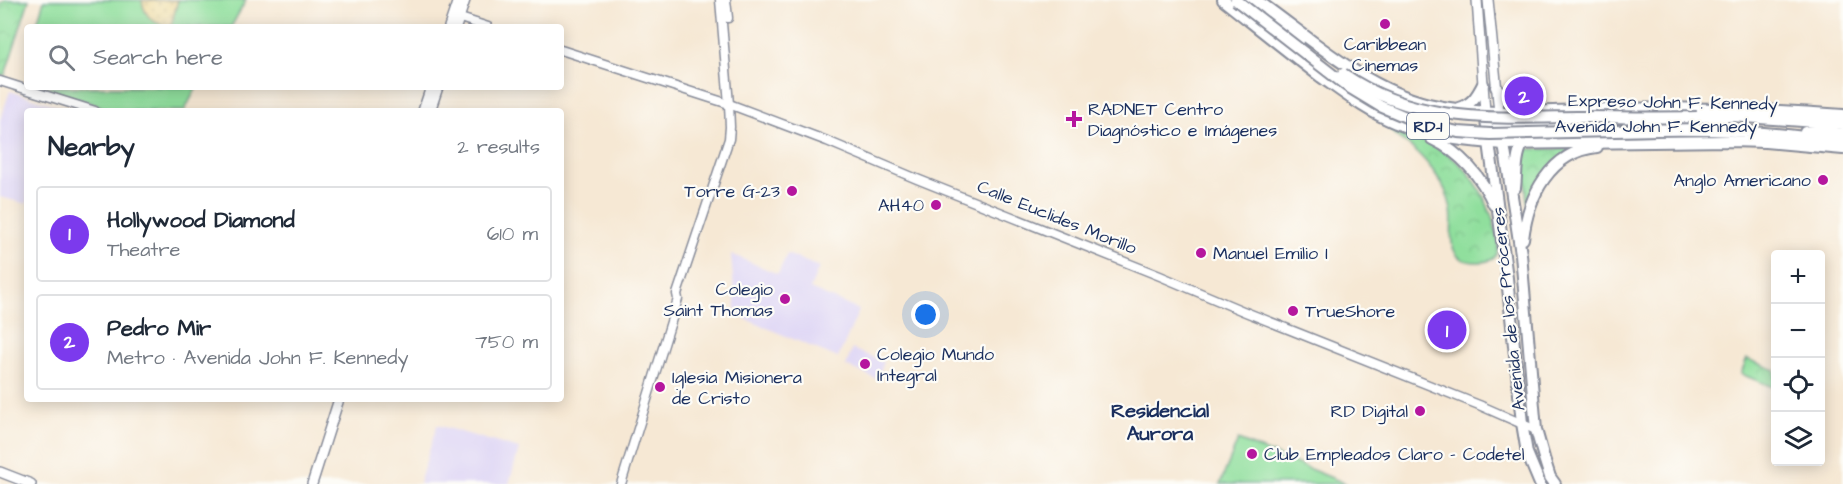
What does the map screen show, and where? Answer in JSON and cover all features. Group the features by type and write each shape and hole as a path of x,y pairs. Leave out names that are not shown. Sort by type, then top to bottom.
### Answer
{"main road":[{"path":"456,20 458,0"},
{"path":"456,20 465,0"},
{"name":"Avenida John F. Kennedy","path":"1223,0 1339,90 1368,109 1396,123 1428,134 1457,140 1504,144 1765,142 1843,149"},
{"name":"Expreso John F. Kennedy","path":"1236,0 1363,97 1401,116 1439,129 1507,134 1710,129 1843,143"},
{"name":"Expreso John F. Kennedy","path":"1248,0 1339,72 1366,89 1399,103 1434,113 1504,118 1731,116 1843,124"},
{"name":"Avenida John F. Kennedy","path":"1254,0 1266,6 1361,75 1428,104 1485,112 1658,108 1843,115"},
{"path":"1476,0 1485,112"},
{"path":"1488,0 1499,112"},
{"path":"1456,109 1466,106 1474,99 1483,84"},
{"path":"1496,87 1515,105 1543,111"},
{"path":"424,108 430,90"},
{"path":"431,108 437,90"},
{"path":"1428,104 1441,110 1447,117 1446,126 1441,133 1428,134"},
{"name":"Avenida de los Próceres","path":"1485,112 1507,278 1522,423 1527,453 1540,484"},
{"name":"Avenida de los Próceres","path":"1499,112 1521,254 1536,430 1550,477 1555,484"},
{"path":"1396,123 1447,147 1471,168 1490,195 1500,224"},
{"path":"1487,128 1660,123 1710,129"},
{"path":"1514,203 1518,158 1522,144 1532,134 1547,126"},
{"path":"1778,135 1818,131 1838,133"},
{"path":"1521,254 1525,224 1536,193 1552,170 1571,153 1591,147 1676,141"},
{"path":"310,484 333,402"},
{"path":"310,484 338,402"},
{"path":"0,472 31,484"}],"street":[{"path":"720,0 732,105"},
{"path":"621,484 678,299 677,294 729,140 732,105 726,0"},
{"path":"456,20 474,24"},
{"name":"Calle Euclides Morillo","path":"564,51 732,105 843,147 1536,430"},
{"path":"0,81 24,89"},
{"path":"28,90 86,108"}],"shaded area":[{"path":"10,91 64,108 24,108 24,203 0,197 0,120"},
{"name":"Colegio Saint Thomas","path":"731,254 778,274 787,254 819,267 810,289 859,310 838,358 736,315"},
{"name":"Colegio Mundo Integral","path":"852,349 884,362 877,379 846,366"},
{"path":"437,425 519,449 509,484 419,484"}],"green space":[{"path":"6,0 29,0 5,75 0,75 0,4"},
{"path":"44,0 246,0 233,24 37,24"},
{"path":"52,90 195,90 186,108 105,108"},
{"path":"1388,128 1411,135 1446,153 1472,178 1491,213 1498,243 1495,257 1483,262 1460,258 1453,248 1451,208 1443,186 1423,158"},
{"path":"1523,149 1572,149 1527,203"},
{"path":"1747,359 1771,368 1771,386 1741,374"},
{"name":"Club Empleados Claro - Codetel","path":"1238,440 1347,484 1220,484"}],"sand":[{"path":"142,0 178,0 172,24 155,22 143,6"}],"place":[{"name":"Caribbean Cinemas","path":"1385,24"},
{"name":"Pedro Mir","path":"1524,96"},
{"name":"RADNET Centro Diagnóstico e Imágenes","path":"1074,119"},
{"name":"Anglo Americano","path":"1823,180"},
{"name":"Torre G-23","path":"792,191"},
{"name":"AH40","path":"936,205"},
{"name":"Manuel Emilio I","path":"1201,253"},
{"name":"Colegio Saint Thomas","path":"785,299"},
{"name":"TrueShore","path":"1293,311"},
{"name":"Hollywood Diamond","path":"1447,330"},
{"name":"Colegio Mundo Integral","path":"865,364"},
{"name":"Iglesia Misionera de Cristo","path":"660,387"},
{"name":"RD Digital","path":"1420,411"},
{"name":"Club Empleados Claro - Codetel","path":"1252,454"}],"district":[{"name":"Residencial Aurora","path":"1160,422"}]}
